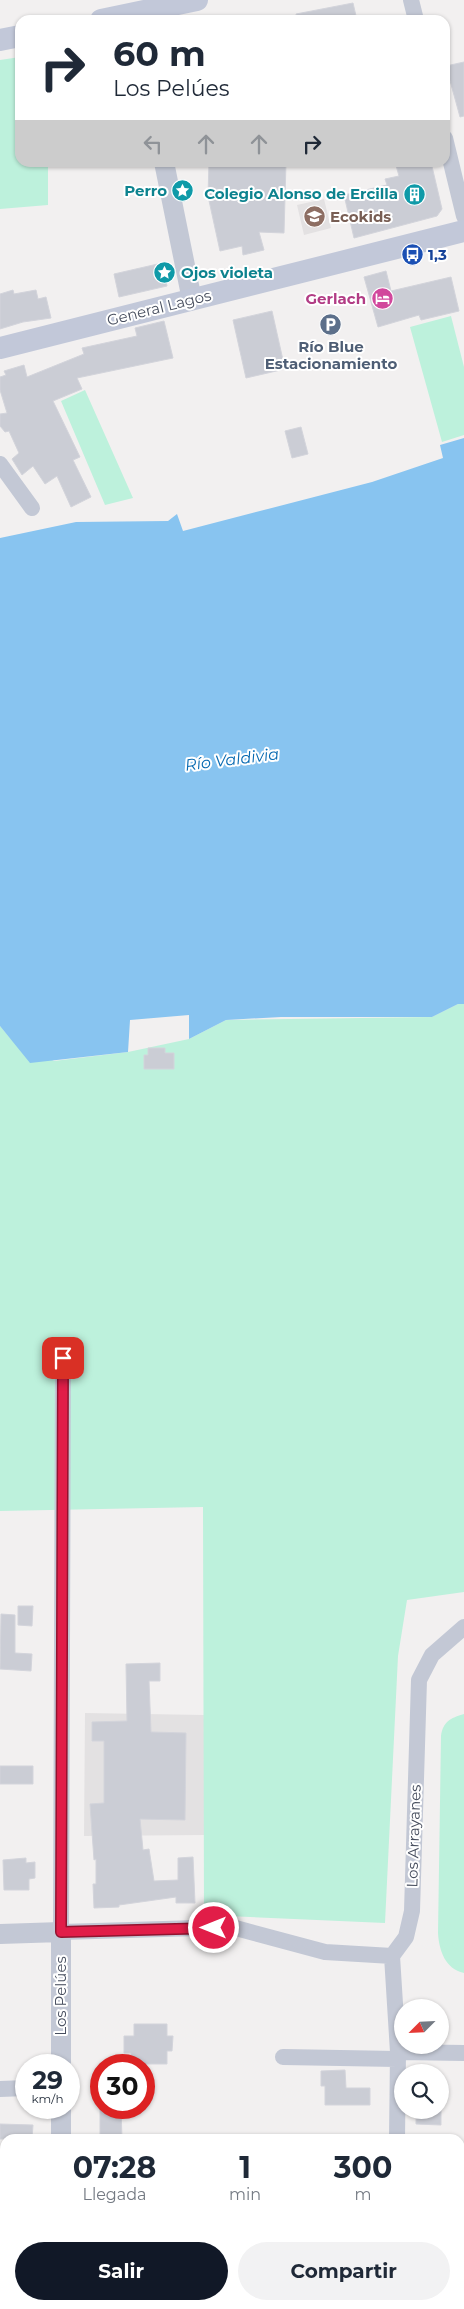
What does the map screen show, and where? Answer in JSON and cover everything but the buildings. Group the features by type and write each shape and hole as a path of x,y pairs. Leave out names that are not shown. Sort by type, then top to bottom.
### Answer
{"main road":[{"path":"120,15 197,0"},
{"path":"0,40 15,37"},
{"name":"General Lagos","path":"0,348 464,231"}],"street":[{"path":"411,0 415,15"},
{"path":"450,159 464,216"},
{"path":"165,167 192,300"},
{"path":"0,464 32,508"},
{"name":"Los Pelúes","path":"61,2054 63,1358"},
{"name":"Los Arrayanes","path":"392,1956 406,1937 412,1911 418,1680 432,1655 464,1627"},
{"path":"0,1934 232,1927 325,1952 392,1956 397,2056 397,2134"},
{"path":"282,2057 397,2056 464,2053"},
{"path":"0,2089 15,2088"},
{"path":"61,2119 61,2134"}],"shaded area":[{"name":"Ecokids","path":"324,199 331,228 304,235 297,205"},
{"path":"85,1713 204,1715 204,1835 84,1836"}],"green space":[{"path":"15,58 15,167 48,167 48,205 0,209 0,60"},
{"path":"451,316 464,367 464,435 442,442 410,327"},
{"path":"85,390 133,498 105,505 61,401"},
{"path":"458,1004 464,1004 464,1592 407,1600 398,1656 385,1923 204,1915 203,1507 0,1511 0,1026 10,1038 54,1061 128,1052 189,1039 226,1020 432,1017"},
{"path":"464,1714 464,1973 457,1971 444,1958 438,1933 441,1736 443,1727 448,1721"}],"water":[{"name":"Río Valdivia","path":"464,438 464,1004 458,1004 432,1017 281,1017 226,1020 189,1039 189,1015 130,1020 128,1052 30,1063 0,1026 0,538 76,522 168,521 177,514 183,531 372,482 443,458 440,445"}],"place":[{"name":"Perro","path":"183,191"},
{"name":"Colegio Alonso de Ercilla","path":"414,194"},
{"name":"Ecokids","path":"314,217"},
{"name":"1,3","path":"412,255"},
{"name":"Ojos violeta","path":"165,273"},
{"name":"Gerlach","path":"382,299"},
{"name":"Río Blue Estacionamiento","path":"331,324"}],"route":[{"path":"63,1358 61,1932 214,1928"}]}
